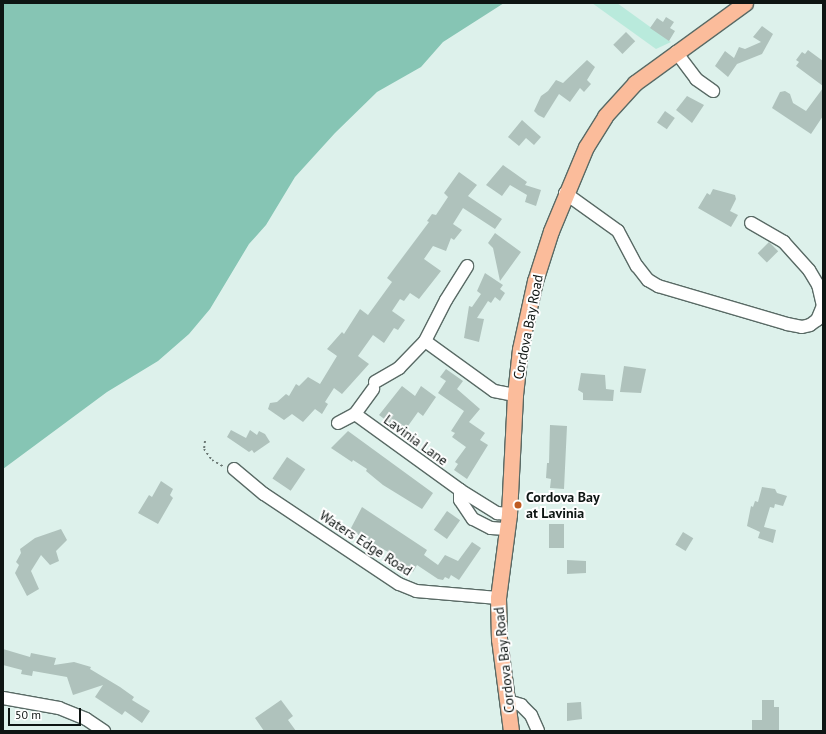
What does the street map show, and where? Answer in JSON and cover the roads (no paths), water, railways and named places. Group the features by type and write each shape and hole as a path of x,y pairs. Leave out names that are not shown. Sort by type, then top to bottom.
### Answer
{"main road":[{"name":"Cordova Bay Road","path":"511,731 499,639 498,598 509,514 515,395 520,349 535,281 565,193 586,147 605,116 635,83 745,3"}],"street":[{"path":"676,52 696,79 713,91"},
{"path":"565,193 618,231 637,266 648,280 658,286 787,324 802,327 810,325 817,320 823,306 818,285 809,270 784,242 752,222"},
{"path":"338,424 355,414 374,386 399,368 425,341 446,300 467,266"},
{"path":"425,341 494,391 515,395"},
{"name":"Lavinia Lane","path":"355,414 460,490 497,514 509,514"},
{"name":"Waters Edge Road","path":"234,469 264,494 399,584 416,591 498,598"},
{"path":"460,490 460,500 473,519 491,528 507,530"},
{"path":"3,698 59,708 86,719 104,731"},
{"path":"508,701 521,705 531,715 538,731"}],"place":[{"name":"Cordova Bay at Lavinia","path":"518,505"}]}
